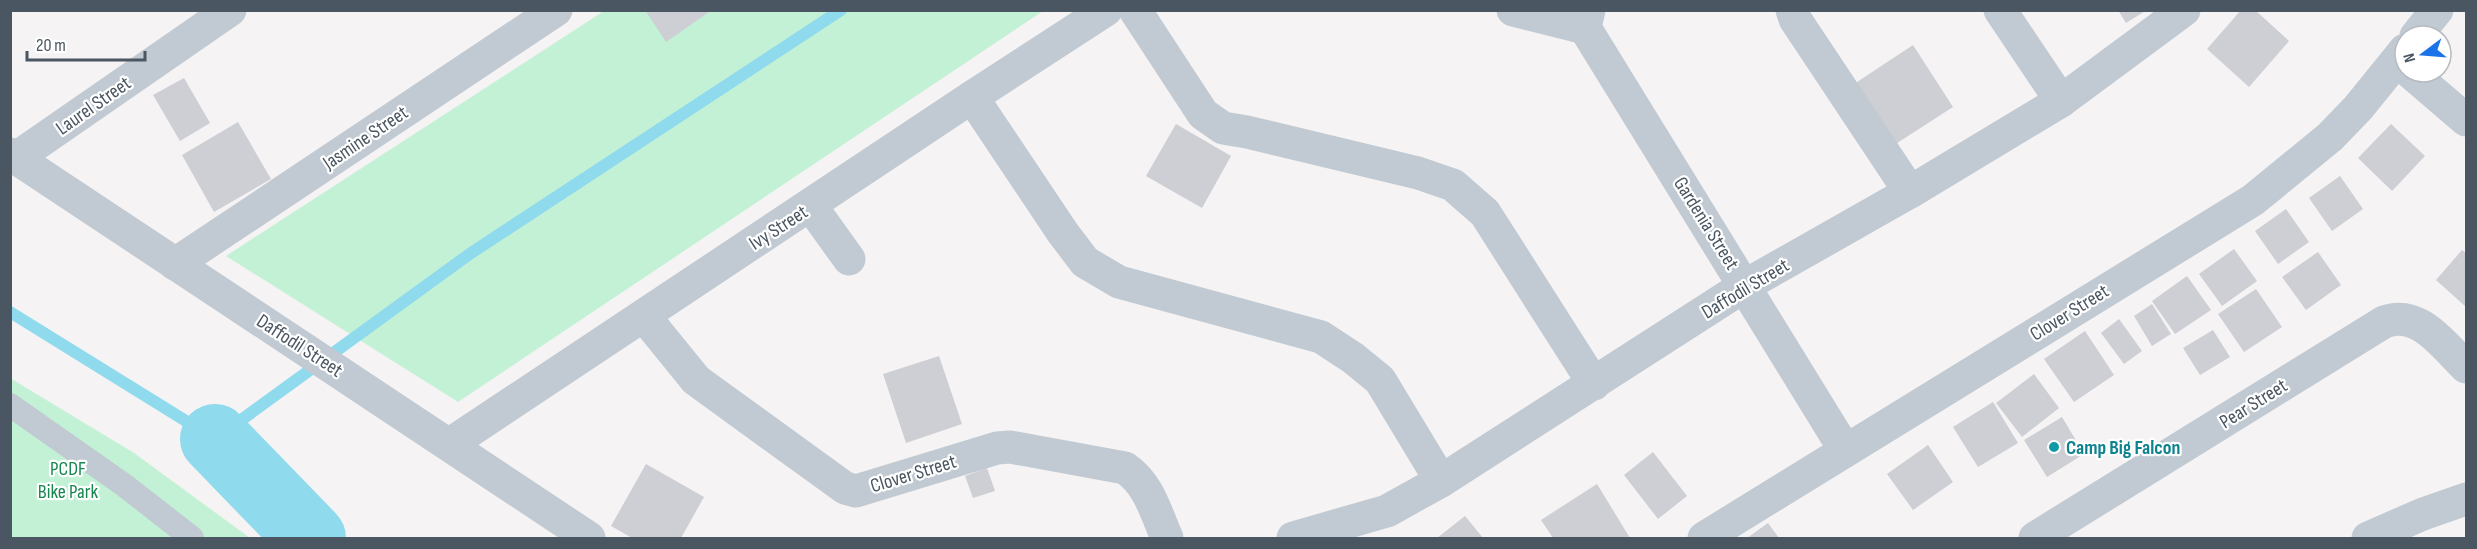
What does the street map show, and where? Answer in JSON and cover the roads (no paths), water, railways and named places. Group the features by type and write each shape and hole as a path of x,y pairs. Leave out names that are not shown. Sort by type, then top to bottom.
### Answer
{"street":[{"name":"Laurel Street","path":"13,156 230,10"},
{"name":"Jasmine Street","path":"175,264 556,10"},
{"name":"Ivy Street","path":"450,444 1106,10"},
{"path":"1135,10 1203,114 1223,128 1406,170 1453,185 1485,213 1594,384"},
{"name":"Gardenia Street","path":"1512,10 1587,19 1845,450"},
{"path":"1792,10 1795,19 1910,192"},
{"path":"2000,10 2061,101"},
{"name":"Daffodil Street","path":"1293,538 1387,511 1441,481 1746,285 1910,192 2061,101 2184,10"},
{"name":"Clover Street","path":"2428,24 2437,10"},
{"name":"Clover Street","path":"1704,538 2253,200 2330,137 2393,72"},
{"path":"2432,84 2466,120"},
{"path":"972,97 1084,262 1119,282 1321,337 1353,358 1380,380 1441,481"},
{"name":"Daffodil Street","path":"13,156 348,376 589,538"},
{"path":"811,206 849,259"},
{"name":"Clover Street","path":"644,316 696,380 845,488 856,490 985,451 1010,447 1125,468 1144,485 1167,538"},
{"name":"Pear Street","path":"2035,538 2384,322 2394,318 2406,318 2418,323 2466,367"},
{"path":"2368,538 2423,514 2466,499"}],"lane":[{"path":"10,405 124,485 192,538"}],"waterway":[{"path":"10,312 215,439 471,253 841,10"},
{"path":"215,439 311,538"}],"place":[{"name":"Camp Big Falcon","path":"2054,447"}],"park label":[{"name":"PCDF Bike Park","path":"68,480"}]}
